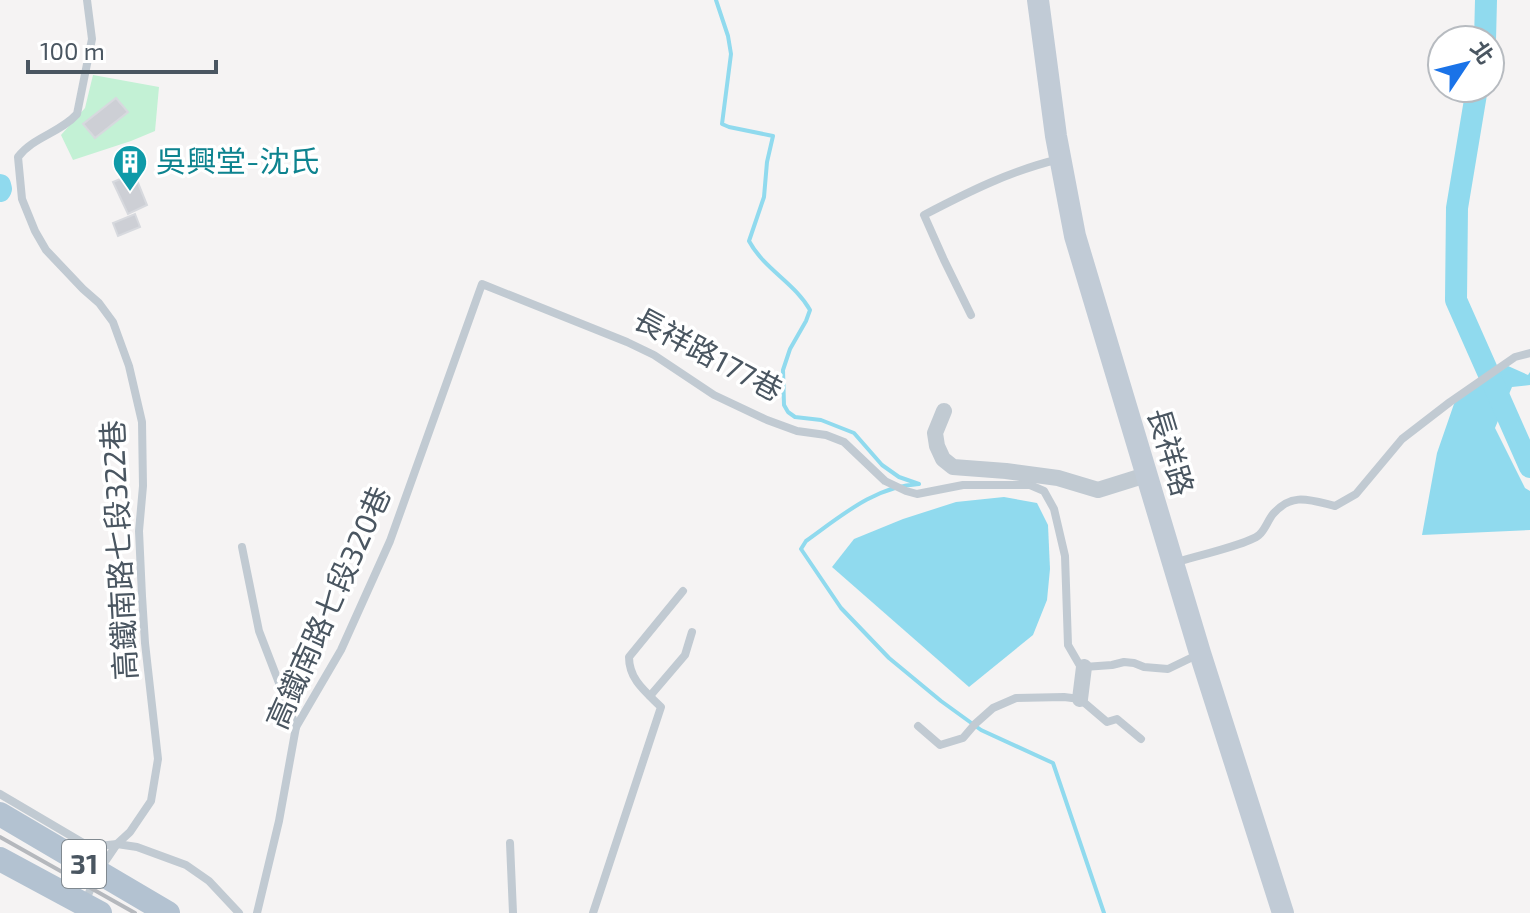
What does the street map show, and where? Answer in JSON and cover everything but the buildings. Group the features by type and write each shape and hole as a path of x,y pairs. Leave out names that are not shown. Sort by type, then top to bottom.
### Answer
{"main road":[{"name":"31","path":"0,814 168,913"},
{"name":"31","path":"0,859 87,910"}],"street":[{"name":"長祥路","path":"1038,0 1075,236 1172,564 1283,913"},
{"path":"944,411 935,433 937,446 943,459 953,467 1058,478 1098,490 1146,475"},
{"path":"1080,699 1084,667"}],"lane":[{"name":"高鐵南路七段322巷","path":"87,0 92,39 77,114 69,123 26,147 18,157 22,199 35,231 46,250 99,303 113,322 129,366 142,422 143,486 139,531 142,596 158,759 151,801 98,872 87,910"},
{"path":"971,315 924,215 1029,166 1061,159"},
{"name":"長祥路177巷","path":"482,284 627,342 654,355 714,395 767,420 844,442 885,481 906,491 917,494 963,485 1016,484 1030,485 1044,491 1054,509 1065,556 1068,645 1084,667"},
{"name":"高鐵南路七段320巷","path":"257,913 279,821 296,727 341,650 390,541 482,284"},
{"path":"1172,564 1259,535 1274,513 1291,500 1307,499 1335,506 1356,494 1402,439 1515,357 1530,353"},
{"path":"242,547 259,631 296,727"},
{"path":"593,913 661,707 633,679 629,657 683,591"},
{"path":"650,696 685,655 692,632"},
{"path":"1084,667 1124,662 1168,669 1200,653"},
{"path":"918,726 940,745 963,738 993,708 1005,702 1016,698 1064,697 1080,699 1107,722 1117,719 1141,739"},
{"path":"0,794 90,847 117,844 137,847 186,865 209,881 239,913"},
{"path":"510,843 513,913"}],"green space":[{"path":"93,75 159,87 155,131 73,160 61,135 85,108"}],"water":[{"path":"1508,366 1528,375 1530,372 1530,385 1512,387 1495,428 1525,488 1530,491 1530,530 1422,535 1437,453 1455,401"},
{"path":"1004,497 1037,503 1048,525 1050,569 1047,600 1033,635 969,687 832,567 854,539 903,519 956,502"}],"waterway":[{"path":"716,0 731,54 722,124 773,136 764,197 749,241 810,310 783,370 784,405 795,417 821,420 854,433 882,465 899,477 919,484 873,496 806,541 801,549 841,608 889,658 981,730 1053,763 1104,913"},
{"path":"1485,24 1486,0"},
{"path":"1474,104 1457,208 1456,300 1530,467"},
{"path":"0,185 0,191"}],"railway":[{"path":"0,837 135,913"}],"place":[{"name":"吳興堂-沈氏","path":"130,193"}]}
